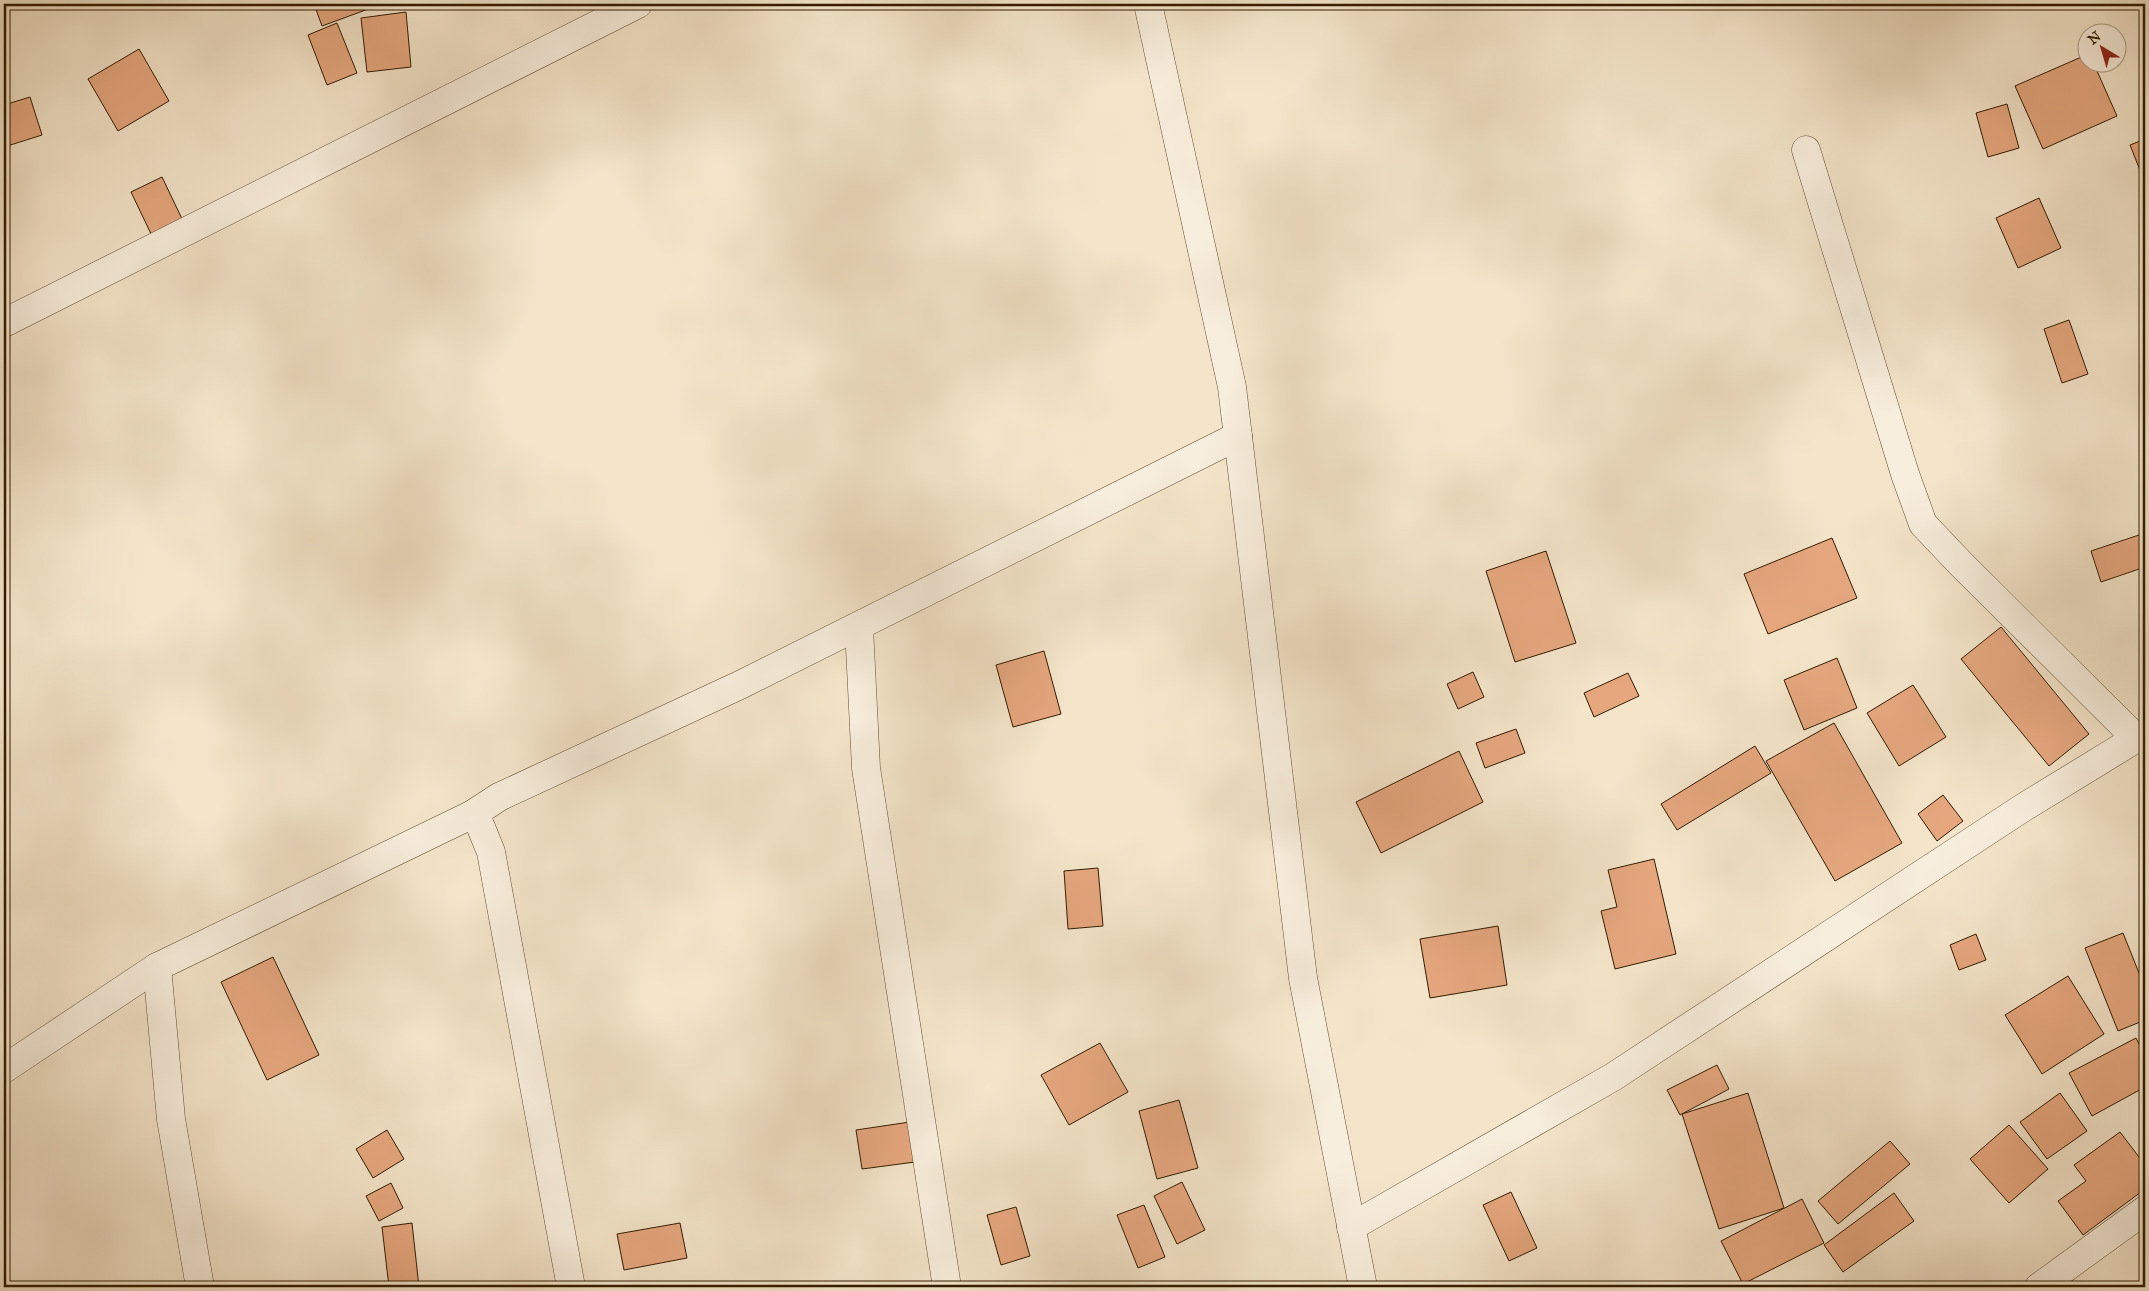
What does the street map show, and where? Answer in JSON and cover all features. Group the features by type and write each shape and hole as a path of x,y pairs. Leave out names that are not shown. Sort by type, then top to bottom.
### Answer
{"street":[{"path":"4,323 638,4"},
{"path":"1148,4 1232,387 1302,978 1363,1287"},
{"path":"1351,1227 1613,1077 2021,808 2141,735 1961,564 1924,524 1905,474 1806,150"},
{"path":"4,1069 157,967 473,814 499,797 740,685 859,627 1238,436"},
{"path":"859,627 866,768 947,1287"},
{"path":"473,814 480,825 491,852 571,1287"},
{"path":"157,967 172,1119 200,1287"},
{"path":"2039,1287 2145,1210"}],"building":[{"path":"314,4 382,4 322,26"},
{"path":"406,12 411,67 367,72 361,18"},
{"path":"337,23 357,73 327,85 308,35"},
{"path":"139,49 169,101 118,131 88,79"},
{"path":"2076,59 2076,72 2097,72 2117,116 2043,149 2015,86"},
{"path":"30,97 42,135 4,147 4,105"},
{"path":"2007,104 2019,148 1988,157 1976,113"},
{"path":"2145,139 2145,183 2130,145"},
{"path":"162,177 184,223 153,238 131,192"},
{"path":"2039,198 2061,248 2018,268 1996,218"},
{"path":"2069,320 2088,374 2062,383 2044,329"},
{"path":"2145,533 2145,567 2101,582 2091,551"},
{"path":"1832,538 1857,598 1768,634 1744,574"},
{"path":"1546,551 1576,643 1515,662 1486,571"},
{"path":"2001,627 2089,734 2049,766 1961,659"},
{"path":"1044,651 1061,714 1013,727 996,665"},
{"path":"1837,658 1857,708 1804,730 1784,680"},
{"path":"1473,672 1484,697 1458,709 1447,684"},
{"path":"1628,673 1639,696 1594,717 1584,693"},
{"path":"1913,685 1946,737 1899,766 1867,713"},
{"path":"1834,723 1902,843 1835,881 1766,761"},
{"path":"1516,729 1525,753 1485,768 1476,743"},
{"path":"1755,746 1771,773 1677,830 1661,804"},
{"path":"1459,751 1483,802 1381,853 1356,802"},
{"path":"1943,795 1963,821 1937,841 1918,814"},
{"path":"1654,859 1676,954 1615,969 1601,911 1617,907 1608,870"},
{"path":"1098,868 1103,926 1068,929 1064,871"},
{"path":"1498,926 1507,985 1430,998 1420,939"},
{"path":"2123,933 2145,988 2145,1020 2118,1031 2085,948"},
{"path":"1976,934 1986,960 1959,970 1950,945"},
{"path":"273,957 319,1055 267,1080 221,982"},
{"path":"2068,976 2104,1034 2042,1074 2005,1015"},
{"path":"2136,1038 2145,1056 2145,1087 2092,1116 2069,1073"},
{"path":"1100,1043 1128,1092 1069,1125 1041,1075"},
{"path":"1717,1065 1729,1089 1680,1115 1667,1090"},
{"path":"1748,1093 1784,1208 1719,1229 1682,1114"},
{"path":"2060,1093 2087,1131 2047,1159 2020,1122"},
{"path":"1179,1100 1198,1168 1157,1179 1139,1111"},
{"path":"910,1122 915,1162 862,1169 856,1130"},
{"path":"2009,1125 2048,1169 2009,1203 1970,1159"},
{"path":"387,1130 404,1159 373,1178 356,1149"},
{"path":"2120,1132 2139,1157 2145,1152 2145,1189 2083,1235 2058,1201 2086,1181 2074,1165"},
{"path":"1890,1141 1910,1164 1838,1224 1818,1201"},
{"path":"1182,1182 1205,1230 1177,1244 1154,1196"},
{"path":"391,1183 403,1208 379,1221 366,1196"},
{"path":"1511,1192 1537,1248 1509,1261 1483,1205"},
{"path":"1894,1193 1914,1221 1843,1272 1824,1245"},
{"path":"1802,1199 1824,1243 1743,1284 1721,1241"},
{"path":"1144,1205 1165,1257 1138,1268 1117,1215"},
{"path":"1016,1207 1030,1256 1001,1265 987,1215"},
{"path":"412,1223 419,1287 389,1287 382,1227"},
{"path":"680,1223 687,1258 624,1270 617,1234"}]}
